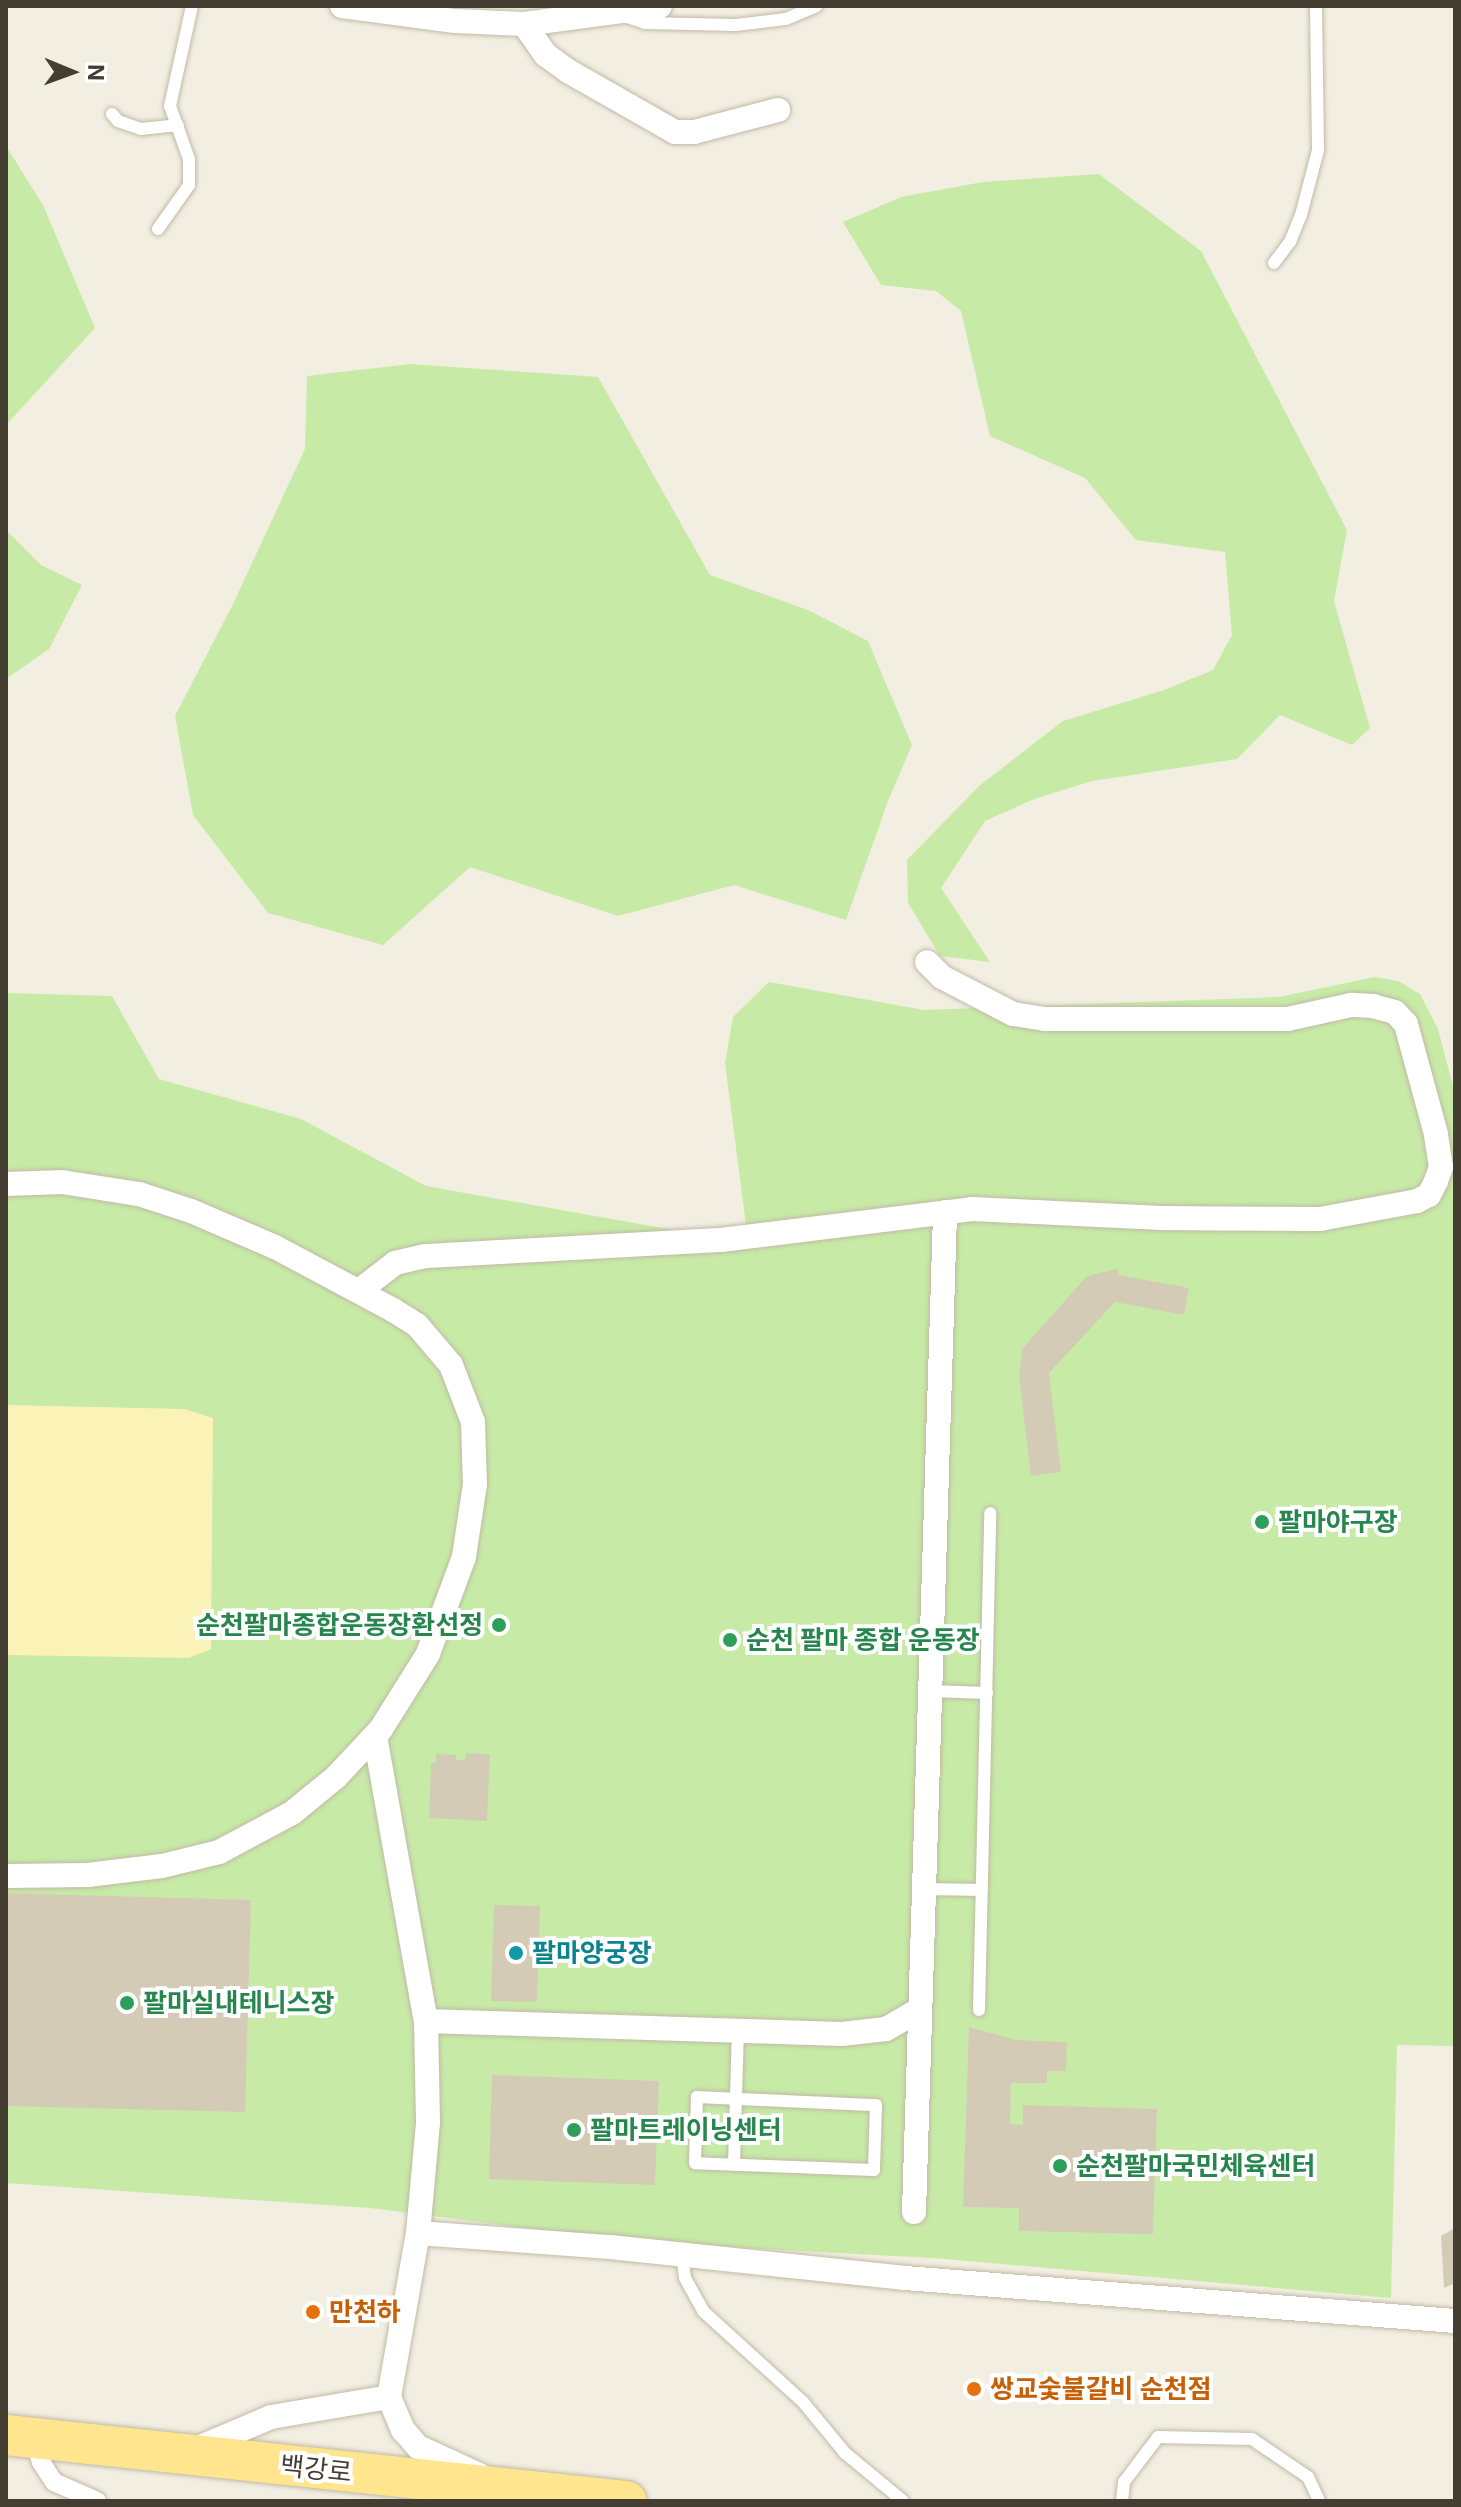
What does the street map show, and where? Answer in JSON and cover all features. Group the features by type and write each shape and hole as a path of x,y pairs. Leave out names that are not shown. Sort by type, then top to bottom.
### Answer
{"main road":[{"name":"백강로","path":"20,2436 626,2501"}],"street":[{"path":"342,6 455,21 524,24 660,6"},
{"path":"524,24 546,55 568,71 675,132 694,132 778,110"},
{"path":"360,1290 395,1263 425,1256 721,1240 945,1212 1005,1208 1162,1218 1320,1219 1417,1201 1429,1195 1441,1167 1436,1134 1406,1024 1395,1012 1373,1006 1351,1005 1288,1019 1045,1019 1013,1014 942,977 927,962"},
{"path":"6,1184 62,1182 139,1194 191,1211 275,1247 360,1290 417,1325 435,1342 451,1365 473,1422 475,1484 464,1557 428,1654 375,1736 336,1777 292,1813 219,1852 162,1866 88,1875 6,1876"},
{"path":"914,2212 945,1212"},
{"path":"375,1736 426,2021 428,2123 418,2233 389,2397 403,2430 418,2447 520,2491"},
{"path":"426,2021 870,2032 886,2029 919,2010"},
{"path":"418,2233 905,2278 1455,2321"},
{"path":"184,2454 271,2417 389,2397"},
{"path":"20,2436 54,2482 97,2501"}],"lane":[{"path":"158,229 189,185 189,159 170,106 192,6"},
{"path":"619,12 629,20 645,23 736,25 786,19 816,6"},
{"path":"1274,263 1290,242 1301,215 1318,150 1316,6"},
{"path":"112,114 118,121 141,129 178,125"},
{"path":"979,2010 990,1513"},
{"path":"931,1691 987,1693"},
{"path":"925,1889 982,1890"},
{"path":"734,2164 738,2031"},
{"path":"697,2097 876,2105 874,2170 734,2164 695,2163 697,2097"},
{"path":"682,2256 685,2278 703,2311 803,2402 845,2453 903,2501"},
{"path":"1122,2501 1124,2482 1158,2437 1252,2439 1308,2477 1319,2501"}],"green space":[{"path":"6,146 43,205 95,328 6,425"},
{"path":"1099,174 1201,251 1347,530 1334,601 1370,728 1352,745 1280,715 1237,759 1092,781 1034,799 985,821 941,888 990,962 940,956 908,903 907,860 979,786 1063,721 1164,690 1213,670 1232,635 1225,552 1136,540 1085,478 990,436 961,311 936,291 881,285 843,222 901,197 983,182"},
{"path":"410,364 598,377 710,575 808,610 868,641 912,745 888,801 846,920 734,885 618,916 470,867 383,945 268,913 193,815 175,716 233,604 305,449 307,376"},
{"path":"6,530 41,565 82,585 49,649 6,679"},
{"name":"순천 팔마 종합 운동장","path":"1375,977 1398,981 1420,994 1438,1029 1455,1094 1455,2046 1397,2045 1391,2298 933,2258 633,2242 370,2208 6,2183 6,993 112,996 159,1079 301,1119 426,1186 702,1235 746,1225 725,1063 733,1017 769,982 924,1010 1279,997"}],"sand":[{"path":"6,1405 184,1409 213,1418 211,1649 189,1658 6,1655"}],"building":[{"path":"1117,1269 1119,1275 1189,1288 1184,1315 1115,1302 1049,1373 1061,1472 1031,1476 1019,1376 1022,1349 1087,1276"},
{"path":"466,1753 490,1754 487,1821 429,1818 431,1763 436,1763 436,1754 456,1755 456,1760 465,1760"},
{"name":"팔마실내테니스장","path":"6,1893 251,1900 245,2112 6,2106"},
{"name":"팔마양궁장","path":"494,1905 540,1906 537,2002 491,2001"},
{"name":"순천팔마국민체육센터","path":"969,2027 1016,2040 1067,2042 1066,2071 1047,2071 1047,2083 1011,2083 1010,2124 1023,2125 1023,2105 1157,2109 1153,2234 1019,2231 1019,2208 963,2207"},
{"name":"팔마트레이닝센터","path":"492,2075 659,2081 655,2185 489,2179"},
{"path":"1455,2228 1455,2283 1444,2288 1441,2236"}],"place":[{"name":"팔마야구장","path":"1262,1522"},
{"name":"순천팔마종합운동장환선정","path":"499,1625"},
{"name":"순천 팔마 종합 운동장","path":"730,1640"},
{"name":"팔마양궁장","path":"516,1953"},
{"name":"팔마실내테니스장","path":"127,2003"},
{"name":"팔마트레이닝센터","path":"574,2130"},
{"name":"순천팔마국민체육센터","path":"1060,2166"},
{"name":"만천하","path":"313,2312"},
{"name":"쌍교숯불갈비 순천점","path":"974,2389"}]}
